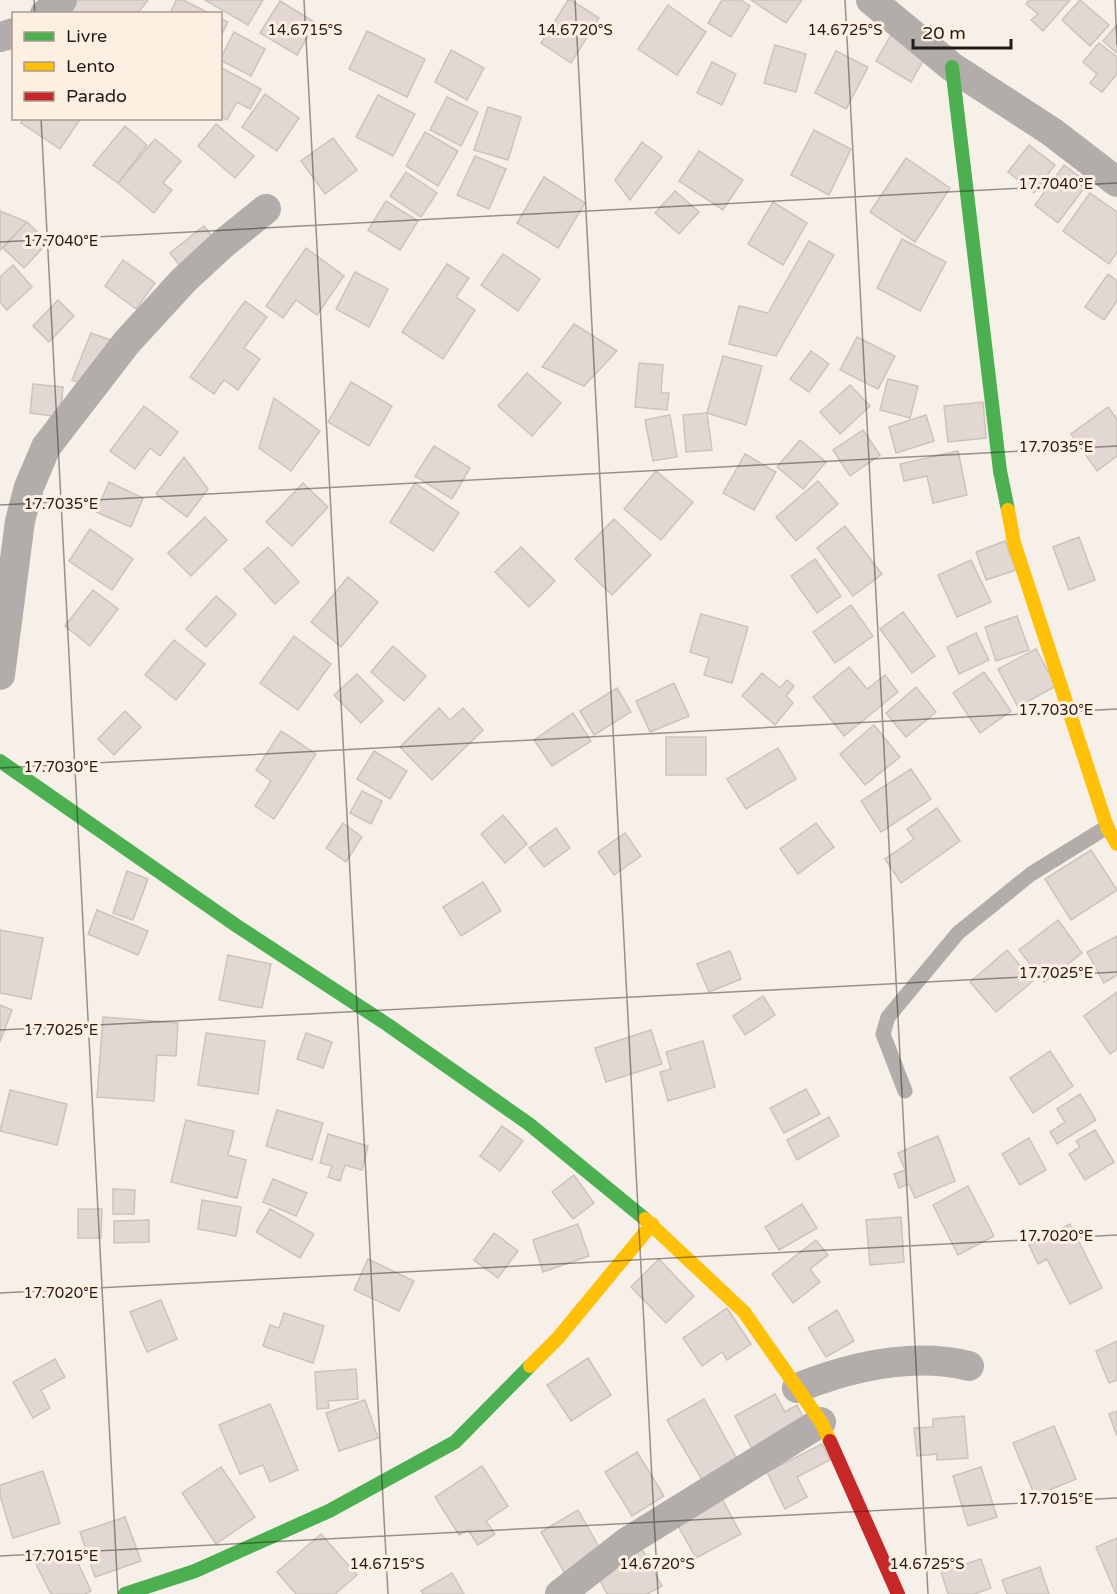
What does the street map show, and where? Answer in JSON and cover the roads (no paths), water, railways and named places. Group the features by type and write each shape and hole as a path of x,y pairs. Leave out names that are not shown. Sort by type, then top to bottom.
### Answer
{"street":[{"path":"47,12 62,0"},
{"path":"871,0 952,67 1052,132 1117,182"},
{"path":"952,67 1000,471 1014,543 1107,827 1117,844"},
{"path":"0,675 20,521 29,487 46,447 128,342 184,280 266,209"},
{"path":"0,760 237,926 388,1025 529,1124 652,1224 744,1312 821,1422 898,1594"},
{"path":"126,1594 195,1571 329,1511 455,1442 558,1338 652,1224"},
{"path":"797,1388 832,1374 877,1365 948,1361 969,1366"},
{"path":"560,1594 627,1542 821,1422"}],"lane":[{"path":"904,1091 883,1034 888,1017 958,933 1031,874 1107,827"}]}
